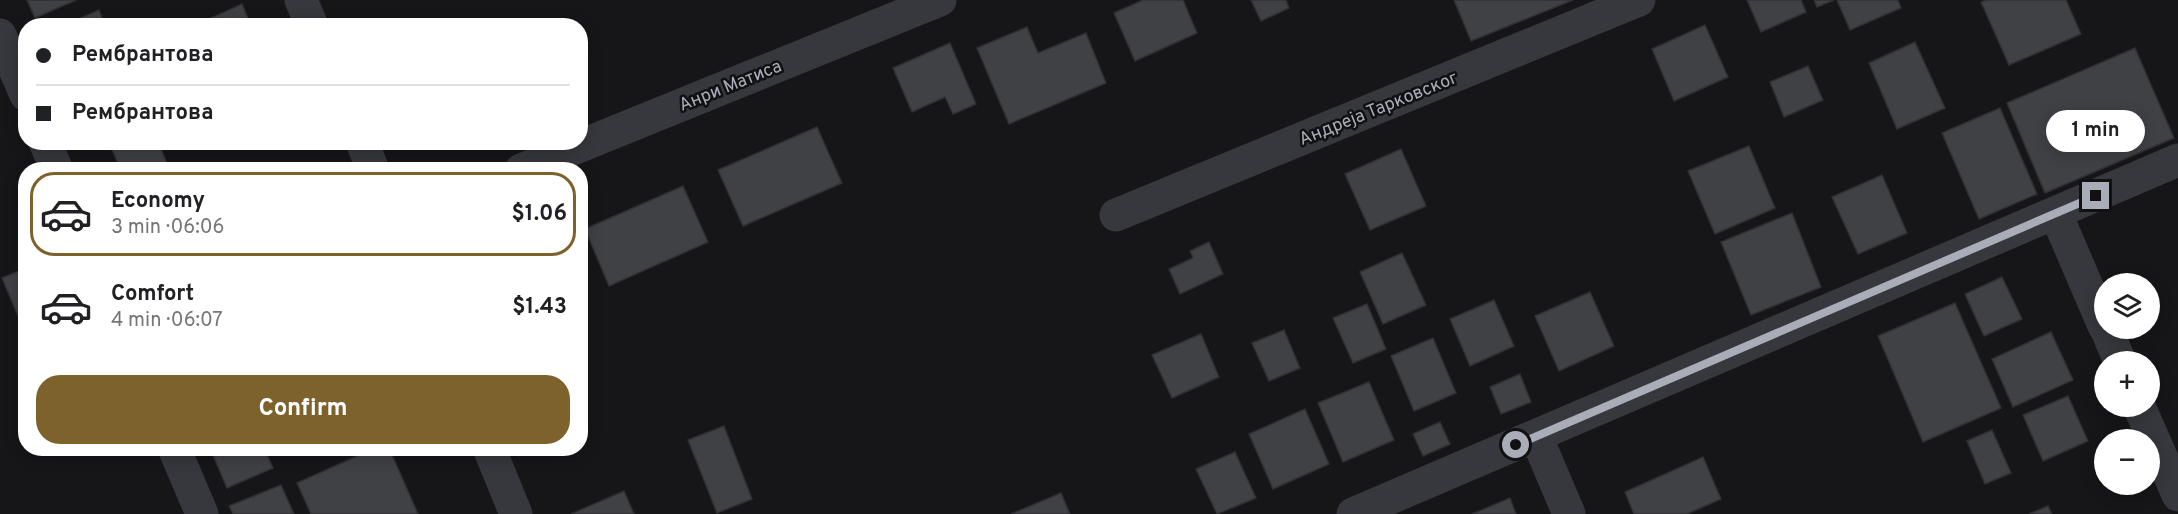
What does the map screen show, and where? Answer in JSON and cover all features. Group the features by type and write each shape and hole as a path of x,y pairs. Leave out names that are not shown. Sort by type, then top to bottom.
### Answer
{"street":[{"path":"302,0 309,18"},
{"name":"Анри Матиса","path":"588,142 940,0"},
{"name":"Андреја Тарковског","path":"1116,215 1639,0"},
{"path":"0,35 18,77"},
{"name":"Анри Матиса","path":"540,162 569,150"},
{"path":"1353,514 2178,160"},
{"path":"2056,214 2094,302"},
{"path":"2144,417 2178,495"},
{"path":"1536,436 1569,514"},
{"path":"177,456 202,514"},
{"path":"492,456 516,514"}],"building":[{"path":"27,0 76,0 35,18"},
{"path":"1143,0 1183,0 1197,33 1135,61 1114,13"},
{"path":"1251,0 1286,0 1289,8 1261,21"},
{"path":"1454,0 1573,0 1471,41"},
{"path":"1747,0 1801,0 1806,12 1761,32"},
{"path":"1814,0 1834,0 1817,7"},
{"path":"1837,0 1898,0 1901,8 1850,30"},
{"path":"1987,0 2066,0 2081,34 2009,65 1981,2"},
{"path":"242,4 248,18 211,18"},
{"path":"99,10 102,18 80,18"},
{"path":"1705,25 1728,77 1674,101 1652,49"},
{"path":"1027,27 1038,53 1086,33 1106,83 1009,124 977,48"},
{"path":"1915,42 1945,108 1897,129 1869,63"},
{"path":"950,43 976,104 953,114 945,97 912,112 893,68"},
{"path":"2135,48 2174,138 2045,193 2007,103"},
{"path":"1808,66 1823,100 1784,117 1770,82"},
{"path":"2000,108 2037,194 1979,219 1942,133"},
{"path":"817,127 842,183 743,226 718,170"},
{"path":"1749,146 1775,208 1715,234 1688,171"},
{"path":"1401,149 1426,206 1370,230 1345,174"},
{"path":"112,150 161,150 167,162 117,162"},
{"path":"1882,175 1907,233 1858,254 1832,197"},
{"path":"683,186 708,242 609,286 588,236 588,228"},
{"path":"1792,213 1821,287 1751,315 1721,242"},
{"path":"1209,242 1223,274 1180,294 1169,269 1193,258 1190,251"},
{"path":"1402,253 1426,305 1383,324 1360,272"},
{"path":"18,271 18,316 2,278"},
{"path":"2002,277 2022,319 1984,336 1965,294"},
{"path":"1590,292 1614,346 1559,371 1535,316"},
{"path":"1494,300 1514,346 1470,366 1450,319"},
{"path":"1955,303 2001,408 1923,442 1878,336"},
{"path":"1367,304 1386,349 1353,363 1333,318"},
{"path":"1284,330 1300,368 1269,381 1252,343"},
{"path":"2051,332 2073,380 2013,407 1992,359"},
{"path":"1201,334 1219,377 1172,398 1152,355"},
{"path":"1433,338 1456,393 1414,411 1391,356"},
{"path":"1520,374 1531,402 1501,414 1490,387"},
{"path":"1369,382 1394,440 1343,462 1318,403"},
{"path":"2068,396 2088,441 2043,461 2023,415"},
{"path":"1305,409 1329,464 1273,489 1249,434"},
{"path":"1440,422 1450,444 1423,456 1413,434"},
{"path":"724,426 752,499 717,513 688,440"},
{"path":"1992,430 2011,473 1985,484 1967,441"},
{"path":"1235,452 1256,498 1217,514 1196,469"},
{"path":"213,456 268,456 273,468 227,488"},
{"path":"357,456 393,456 418,514 311,514 297,483"},
{"path":"1703,457 1721,499 1687,514 1634,514 1625,492"},
{"path":"281,485 294,514 233,514 229,506"},
{"path":"624,491 634,514 571,514"},
{"path":"1061,493 1070,514 1011,514"},
{"path":"1510,498 1516,514 1472,514"},
{"path":"2048,506 2052,514 2029,514"}],"route":[{"path":"1516,445 2096,196"}]}
